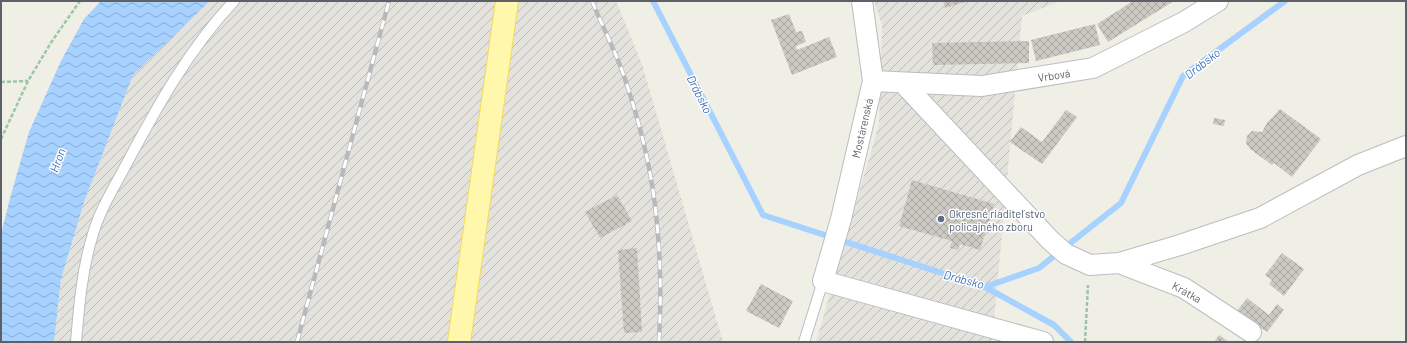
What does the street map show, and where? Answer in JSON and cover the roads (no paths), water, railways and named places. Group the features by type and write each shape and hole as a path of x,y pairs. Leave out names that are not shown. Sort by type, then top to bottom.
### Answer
{"main road":[{"path":"459,342 507,1"}],"street":[{"name":"Mostárenská","path":"823,281 841,219 873,81 862,1"},
{"name":"Vrbová","path":"873,81 982,86 1094,68 1184,22 1218,1"},
{"path":"903,83 1050,240 1066,254 1090,265 1119,263 1180,245 1260,218 1358,165 1406,146"},
{"name":"Krátka","path":"1119,263 1184,288 1251,332"},
{"path":"823,281 1043,342"}],"lane":[{"path":"76,342 80,296 87,258 93,234 102,211 169,87 190,55 219,17 234,1"},
{"path":"804,342 823,281"}],"water":[{"name":"Hron","path":"101,1 210,1 133,75 84,202 61,279 54,342 1,342 1,234 29,132 61,61 84,19"}],"waterway":[{"name":"Drábsko","path":"653,1 763,215 985,287 1039,268 1121,203 1183,76 1285,1"},
{"path":"985,287 1054,325 1071,342"}],"railway":[{"path":"297,342 389,1"},
{"path":"592,1 626,82 637,116 653,188 659,253 659,342"}],"place":[{"name":"Okresné riaditeľstvo policajného zboru","path":"941,219"}]}
